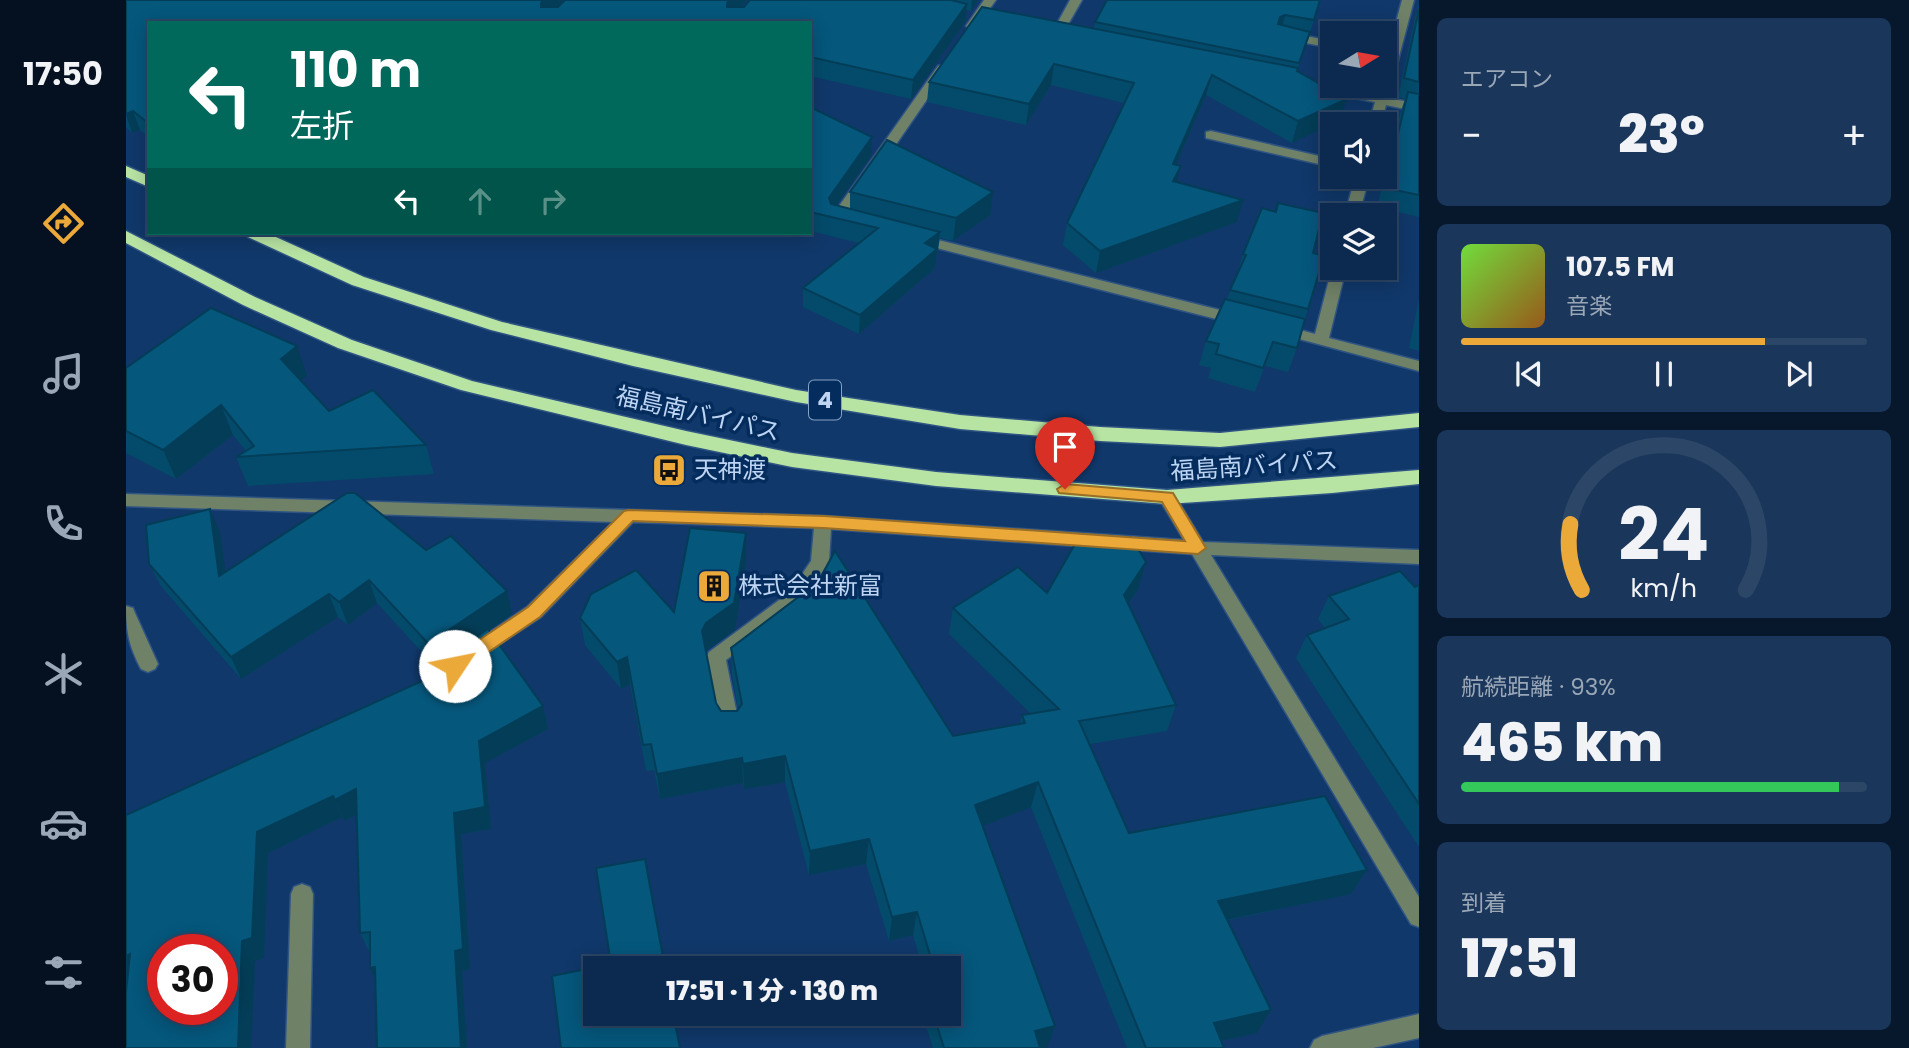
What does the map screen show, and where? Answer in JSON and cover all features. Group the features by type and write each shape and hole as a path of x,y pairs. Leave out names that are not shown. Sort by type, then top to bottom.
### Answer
{"highway":[{"path":"126,171 147,181"},
{"name":"福島南バイパス","path":"258,235 358,281 497,326 633,360 810,398 960,422 1100,434 1220,440 1419,420"},
{"name":"福島南バイパス","path":"126,236 249,301 333,338 468,386 686,438 792,460 936,479 1167,497 1419,477"}],"street":[{"path":"864,226 837,219 990,0"},
{"path":"1058,33 1076,0"},
{"path":"1397,31 1408,0"},
{"path":"1044,31 1071,36"},
{"path":"1281,35 1320,43"},
{"path":"1300,83 1419,108"},
{"path":"1378,112 1380,100"},
{"path":"1211,135 1320,160"},
{"path":"905,236 1419,366"},
{"path":"1321,340 1336,280"},
{"path":"1167,497 1419,917"},
{"path":"126,500 824,522 1198,548 1419,556"},
{"path":"455,666 534,612 629,516"},
{"path":"730,729 716,657 796,597 820,562 824,522"},
{"path":"126,613 148,664"},
{"path":"299,1048 302,894"},
{"path":"1322,1048 1419,1026"}],"building":[{"path":"126,0 544,0 541,7 558,7 565,0 730,0 727,7 744,7 750,0 951,0 967,4 913,80 812,57 812,21 147,21 147,122 133,111 126,114"},
{"path":"1107,0 1320,0 1314,20 1285,15 1280,17 1278,24 1310,32 1299,63 1095,22"},
{"path":"982,7 1298,68 1297,71 1320,84 1320,98 1347,99 1298,121 1212,75 1173,164 1181,166 1173,181 1243,200 1100,251 1067,223 1134,83 1054,64 1029,104 929,82"},
{"path":"1419,9 1419,82 1404,78"},
{"path":"1408,92 1419,94 1419,195 1390,189 1397,189 1397,138"},
{"path":"812,108 872,137 829,198 831,204 940,232 925,243 937,249 860,315 803,288 878,228 812,212"},
{"path":"887,140 993,192 956,218 850,192"},
{"path":"1278,203 1320,212 1320,225 1313,253 1320,255 1320,269 1308,309 1230,290 1246,255 1243,254 1262,208 1276,212"},
{"path":"1225,299 1305,319 1297,348 1273,342 1263,368 1216,354 1219,344 1206,341"},
{"path":"211,308 297,346 281,359 329,411 373,390 426,445 236,457 254,446 221,405 163,450 126,431 126,368"},
{"path":"347,493 355,493 426,550 451,536 507,591 440,636 436,645 440,651 450,654 488,629 543,706 479,741 485,807 454,813 463,949 455,951 461,1048 377,1048 375,967 370,968 370,932 360,933 356,789 335,800 333,796 257,832 252,938 242,941 238,1048 126,1048 126,992 130,954 126,956 126,815 451,668 369,580 339,602 329,594 231,657 149,564 146,525 210,509 219,576"},
{"path":"690,528 746,533 734,603 706,623 702,631 716,703 721,711 737,711 742,704 731,648 818,582 835,551 953,736 1025,723 1022,715 1059,709 953,608 1018,567 1047,593 1079,537 1131,537 1146,562 1124,595 1176,705 1079,721 1129,833 1325,796 1367,870 1218,901 1271,1010 1214,1023 1224,1048 1146,1048 1038,782 975,805 1055,1026 1035,1031 1040,1048 944,1048 937,1026 961,1026 961,956 930,956 917,912 892,917 869,839 810,851 785,756 743,764 742,758 657,774 651,744 643,745 627,657 617,662 580,618 591,594 636,570 674,612"},
{"path":"1400,571 1415,587 1419,585 1419,804 1307,635 1349,619 1329,596"},
{"path":"645,859 663,956 610,956 596,868"},
{"path":"583,970 583,1026 676,1026 680,1048 561,1048 552,976"}],"place":[{"name":"天神渡","path":"669,470"},
{"name":"株式会社新富","path":"714,586"}],"route":[{"path":"455,666 534,612 629,516 824,522 1198,548 1167,497 1065,489"}]}
